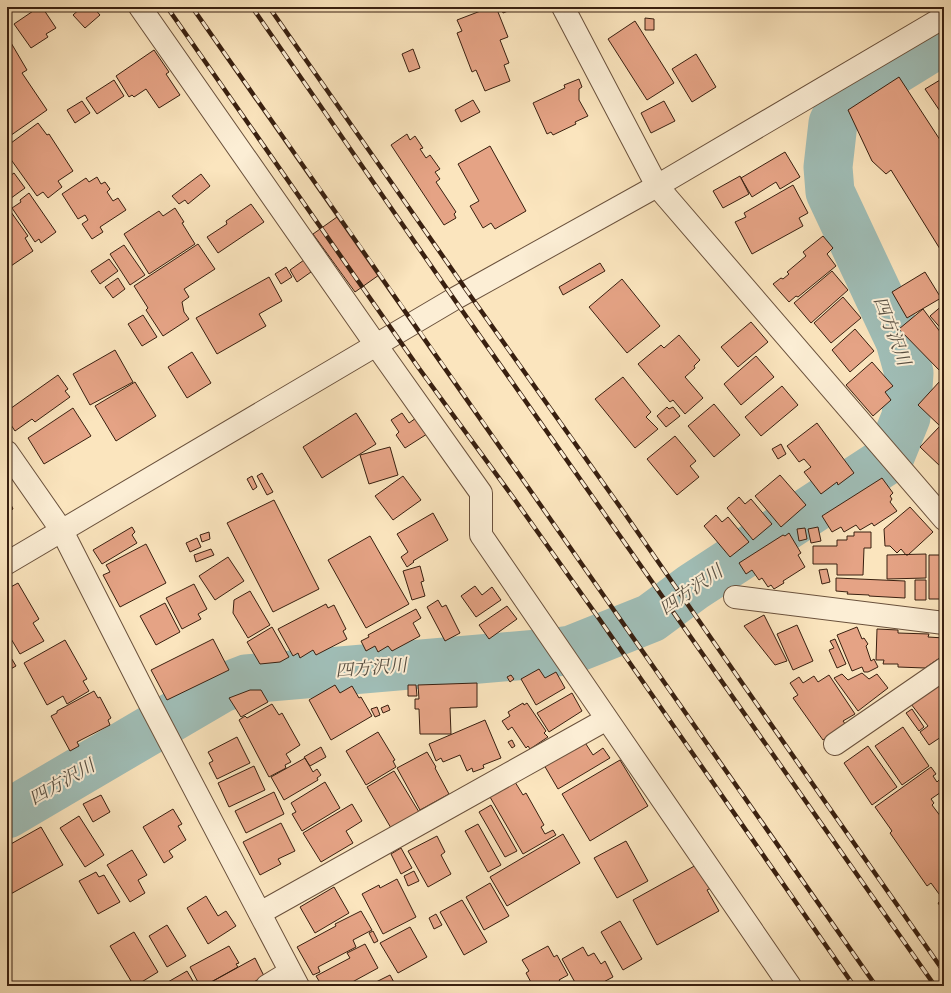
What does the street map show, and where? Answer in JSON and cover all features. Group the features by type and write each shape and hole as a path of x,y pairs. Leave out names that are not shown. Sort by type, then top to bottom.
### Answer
{"street":[{"path":"140,7 481,493 482,534 606,719 790,986"},
{"path":"563,7 657,186 944,519"},
{"path":"7,563 467,291 657,186 944,17"},
{"path":"7,452 62,531 154,712 294,979 267,986"},
{"path":"735,597 944,623"},
{"path":"835,744 944,669"},
{"path":"260,913 606,719"}],"building":[{"path":"39,7 42,7 56,28 46,34 48,37 31,48 14,24"},
{"path":"82,7 93,7 100,15 85,28 73,15"},
{"path":"491,7 496,7 508,37 500,40 509,63 504,65 510,81 485,91 476,70 472,72 457,33 462,31 457,20"},
{"path":"501,7 518,7 503,13"},
{"path":"645,18 654,19 654,30 645,30"},
{"path":"635,21 674,83 647,100 608,39"},
{"path":"7,36 27,70 22,73 47,110 7,138"},
{"path":"413,49 420,68 409,72 402,54"},
{"path":"154,50 169,72 166,74 180,95 159,108 146,89 134,97 132,95 129,97 116,76"},
{"path":"696,54 716,87 692,102 672,69"},
{"path":"899,77 944,146 944,246 940,249 891,170 886,174 872,161 848,110"},
{"path":"579,79 582,87 579,89 579,100 588,116 575,122 576,124 553,135 551,132 547,134 533,103 565,88 564,85"},
{"path":"114,80 124,96 97,114 86,98"},
{"path":"940,80 944,86 944,117 925,89"},
{"path":"473,100 480,112 461,122 455,110"},
{"path":"82,101 90,113 75,123 67,110"},
{"path":"664,101 675,121 651,133 641,113"},
{"path":"38,123 47,135 49,134 73,171 58,181 62,187 48,198 43,192 37,196 7,154 7,146"},
{"path":"407,134 410,140 415,136 423,148 420,149 426,158 430,155 440,169 435,172 440,179 436,182 456,212 454,214 456,218 444,225 391,145"},
{"path":"490,146 526,211 495,229 491,223 483,228 470,206 479,201 458,164"},
{"path":"785,152 800,177 780,189 776,182 752,197 741,178"},
{"path":"14,173 25,188 7,201 7,178"},
{"path":"201,174 210,186 188,204 185,200 179,204 172,196"},
{"path":"740,176 749,194 723,208 713,191"},
{"path":"97,177 101,184 105,182 110,189 107,192 113,201 118,198 126,210 100,227 103,232 92,239 82,224 88,220 85,215 78,219 62,194 86,178 89,182"},
{"path":"793,185 808,213 799,218 803,226 752,254 735,222 746,217 744,213"},
{"path":"29,193 56,232 41,243 39,239 35,242 12,208 21,202 20,200"},
{"path":"251,204 264,222 218,253 207,237 227,224 226,221"},
{"path":"175,208 195,244 149,274 124,234 159,211 163,216"},
{"path":"11,212 28,236 25,238 33,251 8,268 7,215"},
{"path":"337,217 379,275 355,292 313,234"},
{"path":"823,236 833,248 827,254 836,266 798,297 796,296 789,302 773,284 789,274 787,272 806,256 803,252"},
{"path":"198,244 215,269 184,289 189,297 182,302 184,312 189,319 163,336 146,310 148,308 134,286"},
{"path":"124,245 145,275 130,285 110,254"},
{"path":"109,259 118,271 100,284 91,271"},
{"path":"304,260 311,272 297,282 290,270"},
{"path":"600,263 605,271 563,295 559,287"},
{"path":"286,267 292,277 281,284 275,274"},
{"path":"832,271 848,290 811,323 794,303"},
{"path":"925,272 941,298 907,318 892,292"},
{"path":"269,277 282,301 259,314 266,326 217,354 196,318"},
{"path":"118,278 125,289 113,298 105,287"},
{"path":"622,279 660,326 627,353 589,307"},
{"path":"843,297 861,318 831,343 814,323"},
{"path":"944,304 944,332 930,316"},
{"path":"923,309 944,337 944,367 940,371 899,329"},
{"path":"143,315 157,337 142,346 128,324"},
{"path":"751,322 768,342 738,367 721,347"},
{"path":"855,329 874,351 850,372 832,350"},
{"path":"679,335 700,360 694,366 695,368 685,377 703,398 685,414 673,400 670,402 638,364 661,345 664,348"},
{"path":"115,350 133,382 90,405 73,374"},
{"path":"192,352 211,383 187,398 168,367"},
{"path":"756,356 774,377 741,405 724,384"},
{"path":"872,362 893,386 885,392 891,400 873,416 846,385"},
{"path":"58,375 68,389 65,391 70,397 35,422 32,419 15,431 7,419 7,411"},
{"path":"623,377 651,412 646,417 658,429 635,448 595,399"},
{"path":"940,381 944,384 944,464 941,467 920,447 940,426 918,405"},
{"path":"135,382 156,416 116,441 95,406"},
{"path":"782,386 798,405 761,436 745,417"},
{"path":"714,404 740,435 714,457 688,426"},
{"path":"667,407 669,409 673,407 680,416 666,427 657,416"},
{"path":"73,408 91,436 44,464 28,438"},
{"path":"356,413 376,444 322,478 303,447"},
{"path":"402,413 409,423 416,418 427,434 405,448 396,435 399,432 391,420"},
{"path":"817,423 854,473 838,485 837,482 821,494 804,472 811,467 804,459 799,462 787,446"},
{"path":"675,436 696,461 690,466 699,477 677,495 647,459"},
{"path":"781,444 786,454 778,459 772,449"},
{"path":"390,447 398,475 369,484 360,455"},
{"path":"262,473 273,492 267,495 257,476"},
{"path":"780,475 806,505 781,527 755,496"},
{"path":"252,476 257,487 253,490 247,479"},
{"path":"403,476 421,500 393,520 375,496"},
{"path":"882,478 893,493 890,496 892,499 890,502 897,511 874,526 872,523 860,530 856,525 844,532 841,527 832,532 822,516"},
{"path":"7,496 13,509 7,512"},
{"path":"739,497 745,504 751,499 772,524 753,540 727,508"},
{"path":"274,500 319,589 273,612 227,523"},
{"path":"910,507 933,532 908,555 906,555 901,549 897,553 890,546 885,546 884,529"},
{"path":"433,513 448,540 413,561 414,562 407,567 401,557 408,552 397,534"},
{"path":"716,515 722,522 728,517 749,542 730,557 704,526"},
{"path":"132,527 135,532 132,535 137,543 102,564 93,550"},
{"path":"818,527 821,541 811,543 808,529"},
{"path":"805,528 807,539 799,541 797,529"},
{"path":"209,532 210,539 202,542 200,535"},
{"path":"854,532 871,532 871,548 864,548 863,575 837,575 837,564 813,564 813,546 837,546 837,540 847,540 847,536 854,536"},
{"path":"789,533 801,553 798,555 805,567 783,581 784,583 774,589 771,585 768,587 762,578 759,580 752,570 746,574 739,563 783,535 785,536"},
{"path":"370,536 409,604 366,628 328,560"},
{"path":"197,538 201,547 190,552 186,543"},
{"path":"146,544 166,583 120,607 103,575 110,572 106,565"},
{"path":"211,549 214,555 196,562 194,555"},
{"path":"926,554 926,578 887,579 887,555"},
{"path":"929,555 944,555 944,599 929,599"},
{"path":"228,557 244,581 215,600 199,576"},
{"path":"420,566 424,581 421,582 425,596 412,600 403,571"},
{"path":"827,569 830,582 822,584 819,570"},
{"path":"836,578 905,581 905,598 847,594 848,592 836,591"},
{"path":"915,580 926,580 926,600 915,600"},
{"path":"18,583 39,619 33,623 44,641 20,654 7,632 7,589"},
{"path":"194,584 207,609 198,614 201,619 182,629 166,598"},
{"path":"475,586 482,595 492,587 501,600 476,617 461,596"},
{"path":"250,591 270,625 248,638 233,613 234,600"},
{"path":"438,600 442,607 446,605 460,633 445,641 427,607"},
{"path":"165,603 180,632 156,645 140,616"},
{"path":"326,604 328,608 334,605 346,629 343,631 347,639 316,655 313,650 300,658 298,653 293,656 278,629"},
{"path":"507,606 517,619 489,639 479,625"},
{"path":"416,609 421,618 413,623 420,636 392,651 388,646 378,652 375,646 366,651 361,641 369,637 368,635"},
{"path":"764,615 787,661 775,665 744,626"},
{"path":"797,625 813,661 793,670 777,634"},
{"path":"272,627 289,657 280,662 260,664 247,642"},
{"path":"857,627 862,639 864,638 868,644 866,646 871,661 874,659 878,667 868,672 864,672 862,667 852,671 837,635"},
{"path":"877,629 898,630 898,633 929,634 928,637 944,638 944,655 925,668 898,667 898,664 883,664 884,660 876,660"},
{"path":"213,639 229,670 167,700 151,670"},
{"path":"835,639 846,664 837,668 829,650 834,648 830,641"},
{"path":"65,640 87,679 83,681 89,691 67,704 63,696 47,705 24,663"},
{"path":"7,651 16,666 7,671"},
{"path":"539,669 545,678 556,672 565,688 536,705 521,679"},
{"path":"862,673 869,679 877,674 888,688 858,711 834,678 842,674 848,680"},
{"path":"511,675 514,679 510,682 507,677"},
{"path":"829,675 855,714 843,721 846,725 823,740 793,698 798,695 790,683 799,677 803,683 814,676 818,682"},
{"path":"477,683 477,707 450,708 451,734 420,734 419,709 415,709 415,699 419,699 418,685"},
{"path":"940,683 942,686 944,684 944,735 929,745 920,732 928,726 911,704"},
{"path":"335,685 340,693 352,686 359,698 361,697 372,716 331,740 309,700"},
{"path":"408,685 416,685 417,696 408,696"},
{"path":"250,690 261,690 268,702 241,717 229,698"},
{"path":"94,691 98,698 100,697 111,718 108,720 110,725 77,742 79,746 70,751 51,716 57,713 57,711"},
{"path":"572,693 582,711 549,732 537,713"},
{"path":"523,703 524,705 527,703 546,731 544,733 548,737 530,749 528,746 526,748 512,727 508,730 502,721 510,716 508,712"},
{"path":"272,704 279,715 282,713 300,745 286,754 291,762 285,765 286,768 269,777 239,720 245,716 247,718"},
{"path":"388,705 390,710 383,713 381,708"},
{"path":"377,707 380,715 375,717 371,709"},
{"path":"912,709 924,727 919,731 906,713"},
{"path":"485,720 501,758 483,765 484,768 473,772 472,768 467,771 460,755 443,762 441,758 436,761 429,744"},
{"path":"903,727 929,766 902,785 875,746"},
{"path":"378,732 395,760 393,761 396,767 366,785 346,751"},
{"path":"237,737 250,763 217,779 209,763 213,761 208,752"},
{"path":"512,740 515,746 512,748 508,742"},
{"path":"584,741 593,755 603,748 610,758 558,789 544,765"},
{"path":"868,746 897,787 872,805 844,763"},
{"path":"321,747 326,757 310,766 304,757"},
{"path":"427,752 449,794 420,810 397,768"},
{"path":"305,758 313,772 317,769 321,775 317,778 318,780 284,800 271,777"},
{"path":"620,760 648,806 590,841 562,794"},
{"path":"254,766 265,790 229,807 218,783"},
{"path":"931,767 936,774 933,776 937,782 940,779 944,785 944,790 931,799 934,803 932,805 944,821 944,897 942,898 931,883 927,886 890,833 892,831 875,807"},
{"path":"394,771 419,812 391,828 367,787"},
{"path":"325,782 340,808 302,831 292,814 296,812 291,803"},
{"path":"515,782 523,795 526,793 544,825 541,827 545,834 553,830 556,835 523,854 490,797"},
{"path":"274,792 284,814 246,833 235,811"},
{"path":"101,795 110,812 93,822 83,804"},
{"path":"352,804 362,821 346,831 353,843 321,862 303,833"},
{"path":"491,805 517,851 505,857 479,812"},
{"path":"173,809 182,824 178,826 186,840 169,851 173,857 164,863 143,827"},
{"path":"79,816 104,855 85,867 60,828"},
{"path":"281,823 295,851 278,859 281,864 260,875 243,842"},
{"path":"478,824 501,865 488,872 465,831"},
{"path":"41,827 63,865 7,896 7,841 9,845"},
{"path":"563,834 580,863 507,906 490,877"},
{"path":"437,836 445,852 441,855 451,874 428,887 408,851"},
{"path":"626,841 648,881 617,898 594,858"},
{"path":"401,848 412,868 401,874 391,854"},
{"path":"132,850 147,875 138,880 145,893 130,902 107,865"},
{"path":"698,864 711,888 707,890 719,911 657,945 633,900"},
{"path":"414,871 419,881 408,886 404,876"},
{"path":"96,872 99,877 104,875 120,902 98,914 79,881"},
{"path":"397,879 416,917 383,934 362,894 379,885 380,888"},
{"path":"490,883 509,916 484,930 466,897"},
{"path":"334,887 349,913 315,933 300,907"},
{"path":"206,896 218,916 226,911 236,926 208,944 187,908"},
{"path":"944,899 944,912 938,903"},
{"path":"462,900 487,942 464,955 440,912"},
{"path":"361,911 372,930 353,940 356,947 318,967 320,972 313,975 297,947 336,926 335,924"},
{"path":"436,914 442,925 434,929 429,918"},
{"path":"620,921 642,959 623,970 601,932"},
{"path":"167,925 186,956 167,967 149,936"},
{"path":"410,927 427,957 398,973 380,943"},
{"path":"373,931 378,941 374,943 369,933"},
{"path":"134,932 158,972 135,986 110,946"},
{"path":"365,944 378,968 345,986 322,986 316,976 350,958 347,953"},
{"path":"229,946 239,963 236,964 238,967 204,986 200,986 190,967"},
{"path":"548,946 554,957 557,955 568,975 559,980 563,986 533,986 526,973 529,971 522,960"},
{"path":"583,947 588,956 594,953 601,964 605,961 613,977 596,986 577,986 562,959"},
{"path":"255,958 264,976 247,986 204,986"},
{"path":"187,971 196,986 161,986"},
{"path":"390,975 396,986 368,986"}],"waterway":[{"name":"四方沢川","path":"7,814 220,689 246,679 571,650 651,618 693,587 889,459 906,417 909,373 900,341 830,192 828,167 833,123 843,102 944,40"}],"railway":[{"path":"167,7 418,367 600,620 854,986"},
{"path":"192,7 876,986"},
{"path":"252,7 454,299 935,986"},
{"path":"269,7 944,972"}]}
